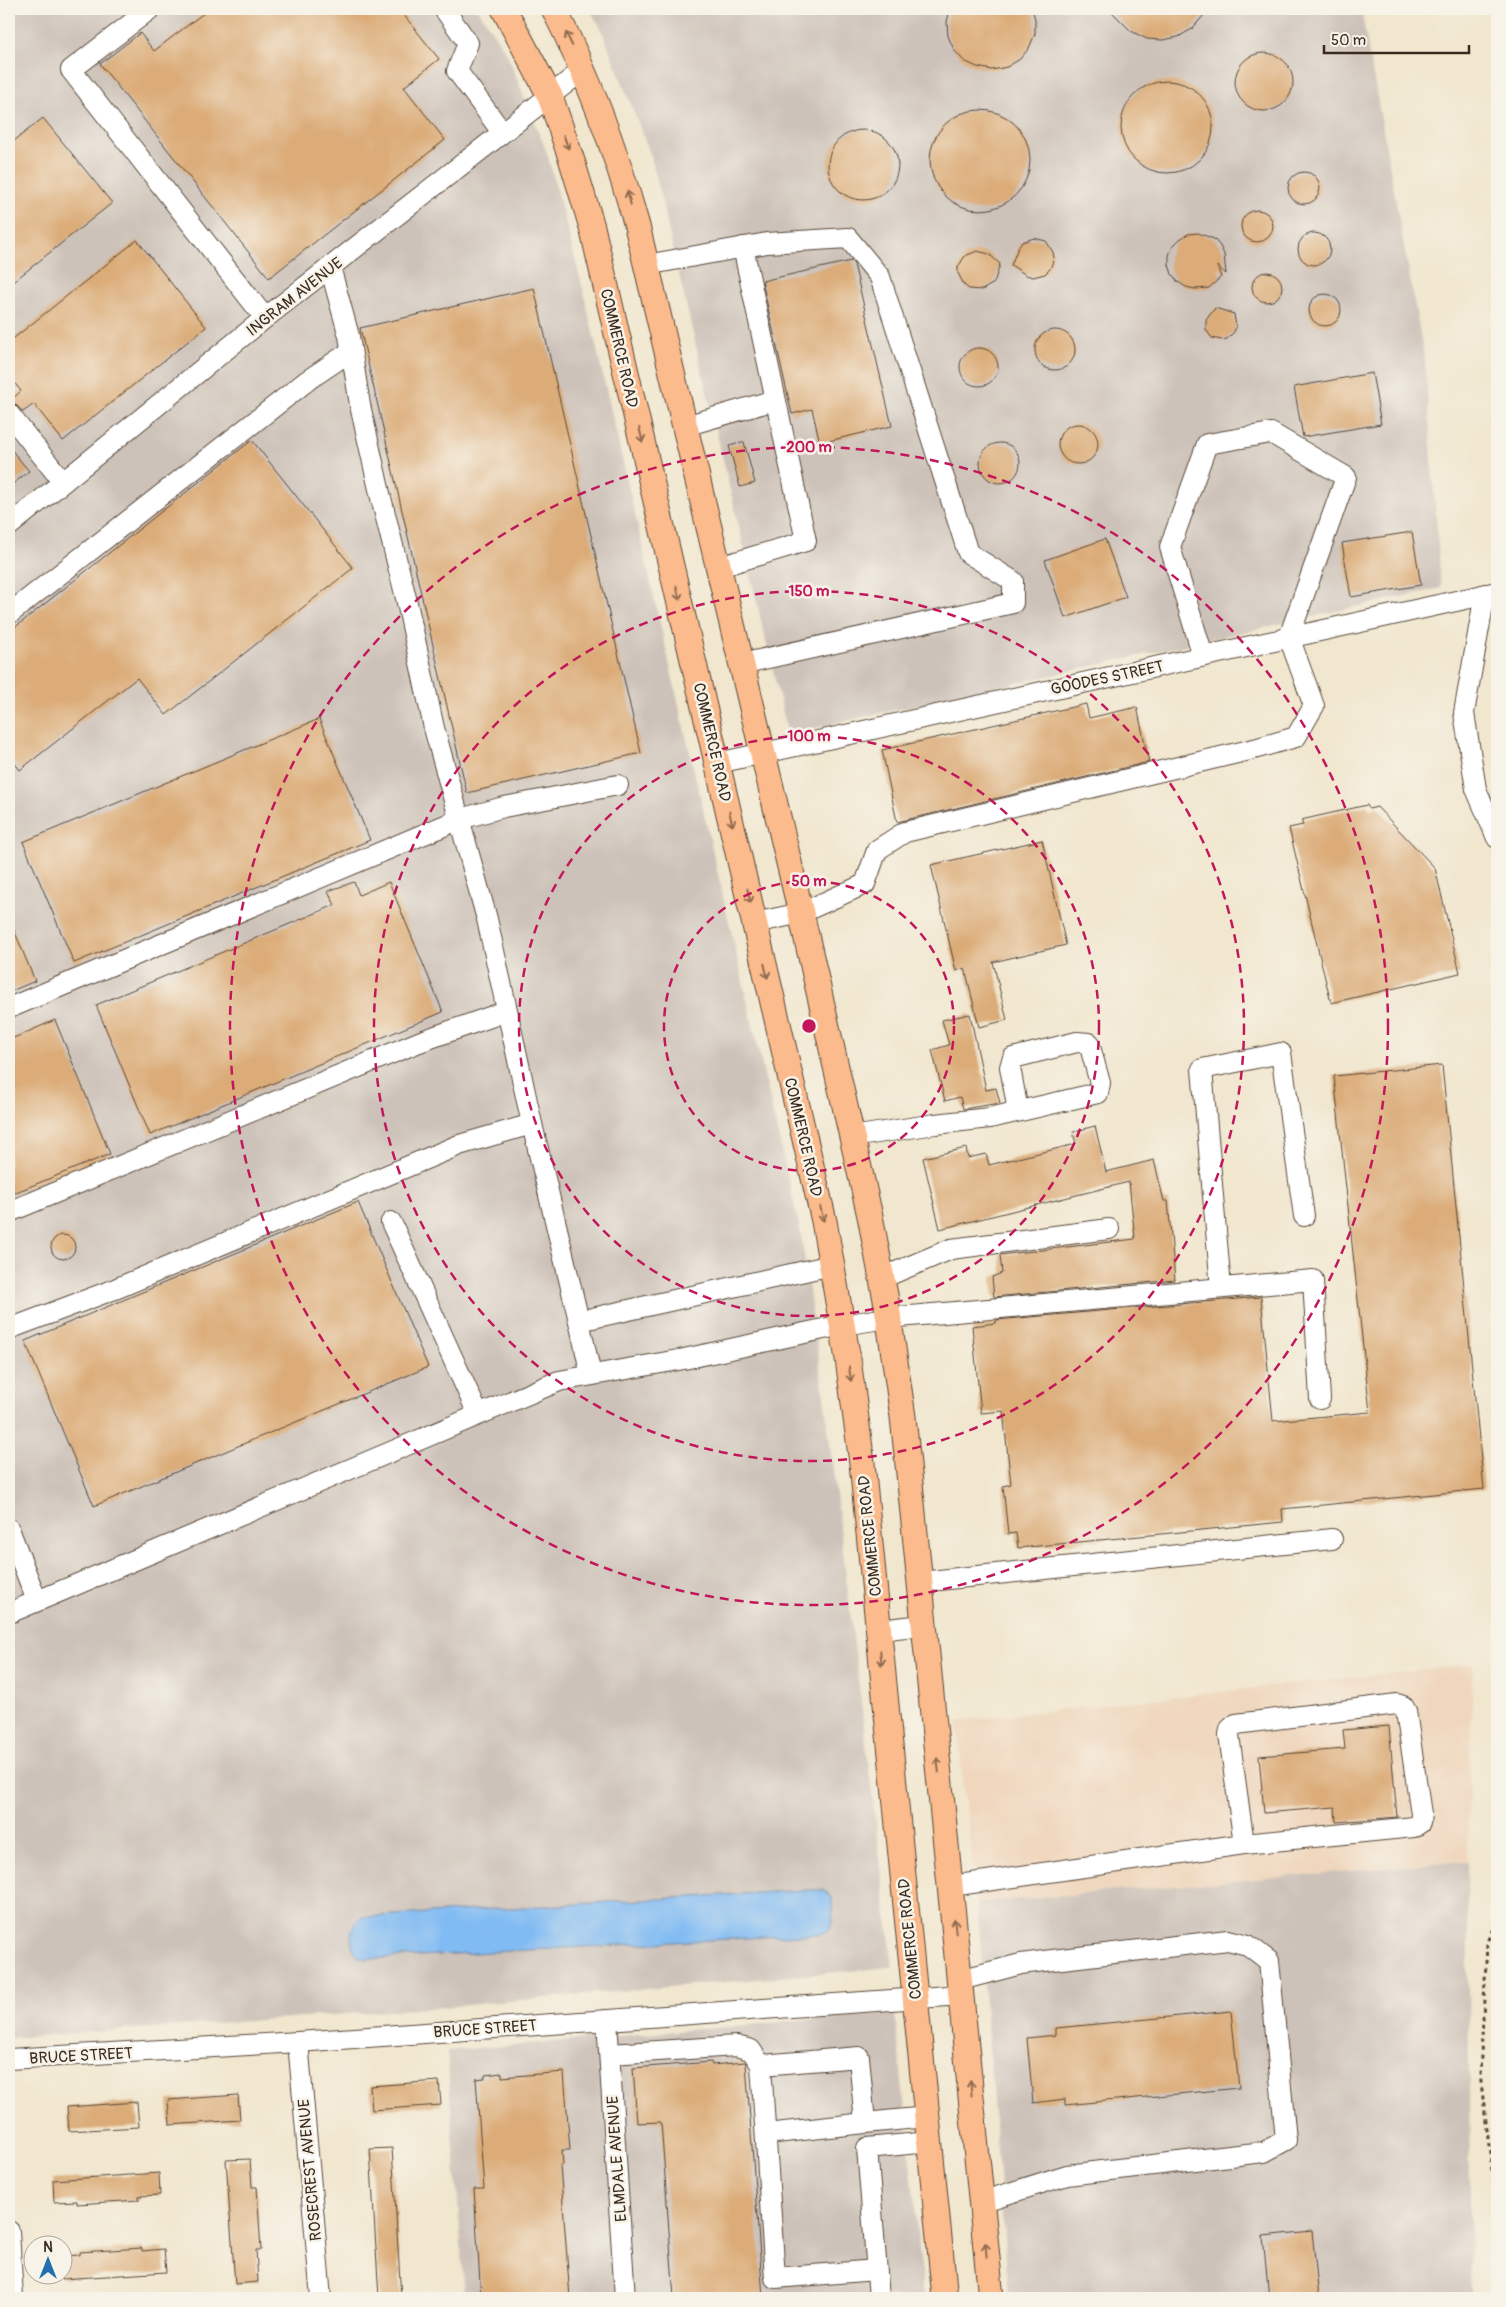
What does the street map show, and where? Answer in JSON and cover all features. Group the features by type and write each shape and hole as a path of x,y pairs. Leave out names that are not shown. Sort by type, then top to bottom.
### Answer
{"main road":[{"name":"COMMERCE ROAD","path":"504,9 550,96 592,227 824,1221 858,1428 945,2298"},
{"path":"554,9 583,70 615,152 646,264 801,913 882,1278 902,1417 920,1582 991,2298"}],"street":[{"path":"150,9 71,70 265,318"},
{"path":"444,9 468,43 457,71 502,132"},
{"name":"INGRAM AVENUE","path":"9,526 265,318 583,70"},
{"path":"646,264 767,243 848,238 880,277 968,553 1013,581 1013,603 741,664"},
{"path":"719,567 806,541 743,247"},
{"path":"330,267 351,351 380,498 406,598 434,728 487,920 532,1124 591,1375"},
{"path":"9,614 308,380 351,351"},
{"path":"685,426 776,400"},
{"path":"9,414 63,482"},
{"path":"755,923 801,913 865,884 877,850 905,832 1254,749 1296,737 1314,706 1289,638 1346,477 1270,433 1207,444 1170,547 1203,656"},
{"path":"1491,593 1464,713 1476,789 1497,838"},
{"name":"GOODES STREET","path":"718,763 1491,593"},
{"path":"9,1008 460,819 504,807 618,785"},
{"path":"9,1212 420,1042 507,1011"},
{"path":"852,1137 934,1124 990,1118 1098,1093 1100,1083 1090,1043 1077,1042 1013,1058 1010,1067 1018,1111"},
{"path":"1221,1288 1202,1069 1281,1053 1304,1216"},
{"path":"9,1329 115,1289 459,1146 532,1124"},
{"path":"391,1222 478,1414"},
{"path":"882,1278 951,1249 1109,1229"},
{"path":"579,1321 832,1265"},
{"path":"9,1613 559,1381 684,1359 842,1325 888,1318 1313,1280 1320,1399"},
{"path":"9,1529 37,1601"},
{"path":"920,1582 1332,1539"},
{"path":"878,1630 924,1625"},
{"path":"951,1886 1244,1844 1414,1827 1420,1823 1421,1814 1406,1711 1403,1706 1397,1704 1236,1724 1230,1729 1229,1735 1244,1844"},
{"name":"BRUCE STREET","path":"9,2059 298,2042 915,1998 961,1988 1021,1964 1228,1940 1248,1945 1268,1962 1286,2140 1264,2152 1067,2175 981,2202"},
{"name":"ELMDALE AVENUE","path":"607,2020 626,2298"},
{"name":"ROSECREST AVENUE","path":"298,2042 321,2298"},
{"path":"610,2054 736,2046 751,2050 761,2065 775,2278 876,2270"},
{"path":"761,2065 860,2057 865,2123"},
{"path":"767,2134 927,2117"},
{"path":"879,2298 867,2148 929,2142"},
{"path":"9,2231 13,2298"}],"path":[{"path":"1497,1922 1487,1944 1480,2074 1497,2210"}],"shaded area":[{"path":"9,9 478,9 507,54 547,153 582,285 801,1234 824,1395 893,1967 444,2007 9,2038"},
{"path":"589,9 1361,9 1425,361 1441,588 788,734 651,156 601,28"},
{"path":"1473,1664 1467,1861 977,1903 956,1721"},
{"path":"1467,1861 1471,2298 1009,2298 977,1903"},
{"path":"895,2012 924,2298 465,2298 447,2051"}],"water":[{"path":"824,1890 832,1897 833,1923 828,1931 819,1934 365,1959 356,1956 351,1940 354,1925 362,1917"}],"building":[{"path":"209,9 399,9 439,59 404,87 445,140 269,278 100,64 140,33 154,51"},
{"path":"950,9 1032,9 1035,19 1035,34 1029,48 1020,59 1007,67 992,70 977,67 964,61 954,50 948,36 947,22"},
{"path":"1109,9 1209,9 1192,29 1178,37 1163,40 1147,39 1131,31"},
{"path":"1258,53 1270,53 1285,61 1293,76 1293,88 1285,103 1270,111 1258,111 1243,103 1235,88 1235,76 1243,61"},
{"path":"1167,81 1184,85 1199,95 1209,110 1213,127 1209,144 1199,159 1184,169 1167,173 1150,169 1135,159 1125,144 1121,127 1125,110 1135,95 1150,85"},
{"path":"980,110 999,113 1016,124 1027,141 1030,160 1027,179 1016,196 999,207 980,210 961,207 944,196 933,179 930,160 933,141 944,124 961,113"},
{"path":"43,118 112,203 9,285 9,145"},
{"path":"863,130 876,133 888,140 895,152 898,165 895,178 888,190 876,197 863,200 850,197 838,190 831,178 828,165 831,152 838,140 850,133"},
{"path":"1304,172 1315,177 1320,188 1315,199 1304,204 1293,199 1288,188 1293,177"},
{"path":"1257,210 1268,215 1273,226 1268,237 1257,242 1246,237 1241,226 1246,215"},
{"path":"1198,233 1214,239 1224,254 1226,274 1217,266 1221,277 1209,288 1195,289 1186,287 1178,282 1172,274 1169,265 1169,255 1173,246 1188,234"},
{"path":"1314,233 1325,238 1330,249 1325,260 1314,265 1303,260 1298,249 1303,238"},
{"path":"1034,238 1046,241 1053,252 1054,258 1050,269 1045,274 1033,277 1026,275 1011,265 1022,242"},
{"path":"137,240 206,327 63,441 34,404 23,412 14,403 9,402 21,391 9,376 9,342"},
{"path":"977,251 989,254 1000,264 994,283 982,290 969,289 964,285 958,273 958,267 965,256"},
{"path":"851,261 854,264 892,426 820,443 812,409 792,414 762,281"},
{"path":"1267,272 1278,276 1282,287 1278,298 1267,302 1256,298 1252,287 1256,276"},
{"path":"534,288 641,753 467,793 360,328"},
{"path":"1325,294 1336,299 1341,310 1336,321 1325,326 1314,321 1309,310 1314,299"},
{"path":"1215,308 1234,314 1236,327 1227,339 1212,338 1206,330 1206,320"},
{"path":"1059,330 1066,333 1072,339 1075,350 1074,358 1066,367 1059,370 1051,370 1044,367 1036,358 1035,346 1038,339 1047,331"},
{"path":"979,348 993,353 998,367 993,381 979,386 965,381 960,367 965,353"},
{"path":"1372,373 1381,424 1303,437 1294,387"},
{"path":"1078,424 1092,430 1098,444 1092,458 1078,464 1064,458 1058,444 1064,430"},
{"path":"252,440 353,568 166,715 137,678 20,770 9,756 9,632"},
{"path":"744,442 755,483 740,487 729,446"},
{"path":"1000,443 1014,449 1020,463 1014,477 1000,483 986,477 980,463 986,449"},
{"path":"9,447 29,471 9,487"},
{"path":"1412,532 1421,585 1351,597 1342,543"},
{"path":"1105,539 1126,597 1065,618 1045,560"},
{"path":"1086,704 1089,718 1137,707 1149,762 897,822 882,750"},
{"path":"319,719 370,840 74,963 23,842"},
{"path":"1367,805 1369,809 1377,807 1435,868 1460,973 1331,1003 1289,828 1303,825 1301,820"},
{"path":"1042,840 1066,945 993,962 1007,1020 979,1027 965,968 956,971 931,865"},
{"path":"354,882 359,895 389,882 443,1012 150,1135 96,1005 335,905 328,891"},
{"path":"9,918 35,981 9,992"},
{"path":"970,1014 986,1090 996,1088 1000,1103 963,1109 960,1097 945,1101 932,1050 949,1045 942,1020"},
{"path":"55,1020 110,1154 9,1195 9,1040"},
{"path":"1442,1065 1484,1489 1282,1509 1283,1522 1018,1548 1016,1533 1008,1534 1003,1486 1011,1484 1003,1411 981,1413 972,1326 996,1323 996,1320 1261,1297 1273,1421 1370,1412 1334,1076"},
{"path":"1095,1126 1106,1172 1154,1160 1164,1201 1168,1201 1175,1280 994,1297 992,1277 1002,1273 1000,1255 1135,1239 1129,1182 940,1229 923,1158 966,1148 968,1158 986,1154 989,1165 1076,1144 1073,1132"},
{"path":"358,1202 428,1367 94,1506 25,1341"},
{"path":"63,1235 72,1238 75,1247 72,1256 63,1259 54,1256 51,1247 54,1238"},
{"path":"1389,1726 1397,1817 1336,1822 1335,1807 1264,1813 1259,1756 1345,1749 1343,1730"},
{"path":"1231,2011 1239,2088 1065,2105 1065,2099 1033,2103 1027,2038 1056,2035 1056,2028"},
{"path":"711,2062 712,2065 745,2062 746,2064 763,2298 674,2298 661,2122 637,2123 633,2068"},
{"path":"564,2072 570,2150 562,2150 563,2165 560,2165 570,2298 481,2298 474,2189 484,2189 476,2079 485,2078 485,2075 502,2073 502,2077"},
{"path":"439,2081 441,2105 372,2110 370,2086"},
{"path":"238,2095 240,2120 170,2125 168,2100"},
{"path":"137,2102 139,2127 69,2131 67,2107"},
{"path":"392,2148 401,2298 379,2298 370,2149"},
{"path":"250,2159 252,2187 257,2187 261,2250 256,2250 258,2282 235,2284 226,2160"},
{"path":"159,2173 160,2195 139,2196 139,2200 77,2204 77,2201 54,2202 53,2180"},
{"path":"1312,2231 1319,2298 1269,2298 1263,2236"},
{"path":"142,2248 142,2251 164,2249 166,2272 72,2278 72,2255 80,2255 80,2252"}]}
